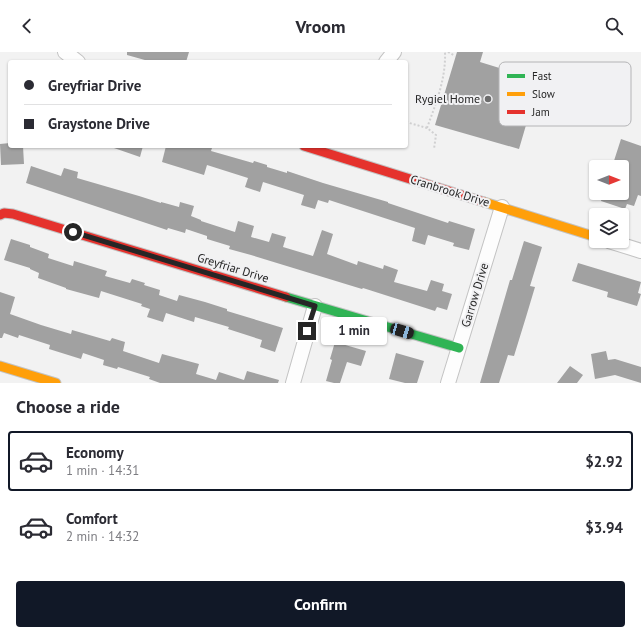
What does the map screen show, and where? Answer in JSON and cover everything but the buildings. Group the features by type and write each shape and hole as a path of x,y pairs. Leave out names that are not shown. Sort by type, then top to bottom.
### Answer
{"street":[{"path":"64,52 75,60"},
{"path":"388,60 394,52"},
{"name":"Cranbrook Drive","path":"316,148 340,152 589,235"},
{"name":"Garrow Drive","path":"448,383 502,207"},
{"name":"Greyfriar Drive","path":"0,215 4,213 13,214 315,306 459,348"},
{"path":"629,247 641,251"},
{"path":"293,383 315,306"},
{"path":"0,366 56,383"}],"path":[{"path":"427,128 443,78 446,52 455,56"},
{"path":"408,123 427,128 436,135 434,149"}],"traffic: fast":[{"path":"286,297 459,348"}],"traffic: slow":[{"path":"484,202 589,235"},
{"path":"0,366 56,383"}],"traffic: jam":[{"path":"310,148 484,202"},
{"path":"0,215 4,213 13,214 286,297"}],"place":[{"name":"Rygiel Home","path":"488,99"}],"route":[{"path":"73,232 315,306 307,331"}]}
